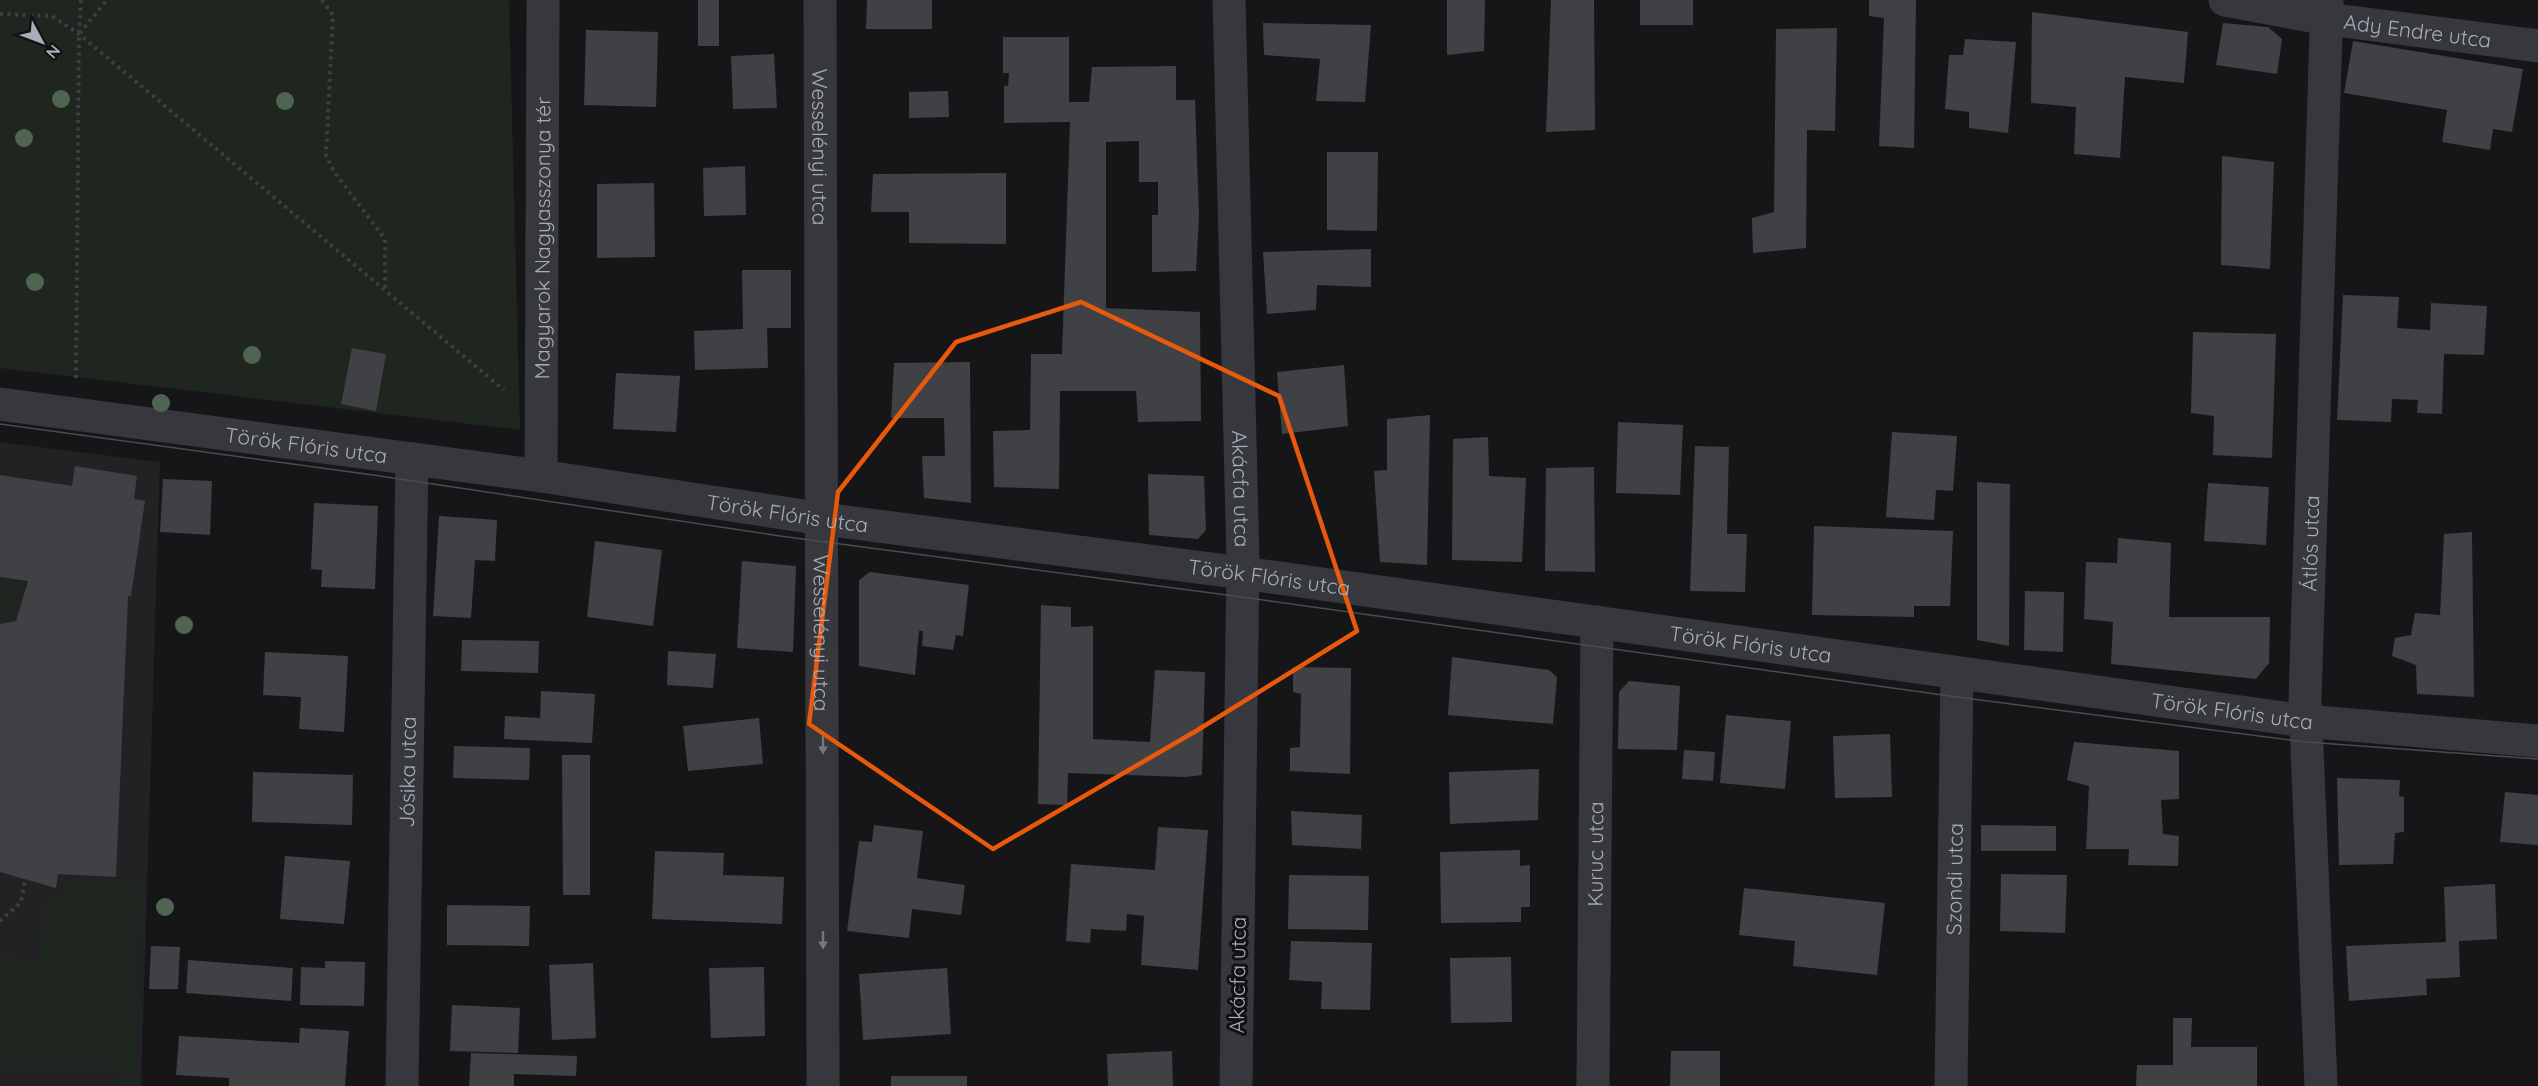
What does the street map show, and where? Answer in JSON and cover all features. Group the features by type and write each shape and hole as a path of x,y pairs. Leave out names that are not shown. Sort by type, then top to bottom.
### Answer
{"street":[{"name":"Magyarok Nagyasszonya tér","path":"541,476 543,0"},
{"name":"Wesselényi utca","path":"820,0 823,1086"},
{"name":"Akácfa utca","path":"1229,0 1243,573 1236,1086"},
{"name":"Ady Endre utca","path":"2225,0 2327,9 2538,46"},
{"name":"Átlós utca","path":"2321,1086 2305,721 2327,9"},
{"name":"Török Flóris utca","path":"0,404 541,476 823,519 1243,573 2305,721 2538,741"},
{"name":"Jósika utca","path":"402,1086 412,459"},
{"name":"Kuruc utca","path":"1593,1086 1597,622"},
{"name":"Szondi utca","path":"1952,1086 1958,673"}],"path":[{"path":"76,385 81,0"},
{"path":"79,34 107,0"},
{"path":"322,0 333,15 326,156 335,174 386,239 385,293"},
{"path":"0,14 52,16 79,34 385,293 542,422"},
{"path":"0,921 21,902 25,879"}],"highlighted area":[{"path":"1081,302 1279,396 1357,631 1196,731 993,849 809,724 838,492 956,342"}],"shaded area":[{"path":"0,0 509,0 520,430 0,368"},
{"path":"0,442 160,462 141,1086 0,1086"},
{"path":"0,578 25,582 12,619 0,620"},
{"path":"141,881 135,1086 120,1086 120,1067 0,1067 0,952 38,965 46,891 62,896 66,882"}],"building":[{"path":"698,0 719,0 719,46 698,46"},
{"path":"867,0 932,0 932,29 866,29"},
{"path":"1447,0 1485,0 1484,51 1447,55"},
{"path":"1551,0 1594,0 1595,130 1546,132"},
{"path":"1640,0 1693,0 1693,25 1640,25"},
{"path":"1869,0 1916,0 1914,148 1879,146 1884,18 1869,16"},
{"path":"2032,12 2188,32 2184,83 2125,77 2120,158 2074,154 2076,107 2031,103"},
{"path":"1263,23 1371,25 1365,102 1316,101 1320,59 1264,55"},
{"path":"2223,23 2268,27 2282,39 2277,74 2216,65"},
{"path":"1837,28 1835,131 1807,130 1806,248 1753,253 1752,218 1774,212 1776,29"},
{"path":"586,30 658,32 656,107 584,105"},
{"path":"1003,37 1069,37 1069,102 1089,102 1092,67 1176,66 1176,100 1195,100 1199,216 1196,271 1152,272 1152,215 1158,215 1158,182 1139,182 1139,141 1106,142 1106,308 1200,312 1201,421 1138,422 1136,391 1060,391 1059,489 994,487 993,431 1030,430 1031,354 1062,354 1070,122 1004,123 1004,86 1008,86 1009,73 1003,73"},
{"path":"1965,39 2016,42 2008,133 1969,128 1969,112 1945,109 1949,55 1963,55"},
{"path":"2353,41 2523,69 2512,132 2493,129 2490,150 2442,142 2447,110 2344,93"},
{"path":"774,54 777,108 733,109 731,56"},
{"path":"948,91 949,117 909,118 909,92"},
{"path":"1327,152 1378,152 1377,231 1327,230"},
{"path":"2222,156 2274,162 2270,269 2221,265"},
{"path":"745,166 746,215 704,216 703,168"},
{"path":"1006,173 1006,244 909,243 909,212 871,212 873,174"},
{"path":"654,183 655,257 597,258 597,184"},
{"path":"1371,249 1371,287 1317,285 1316,310 1267,314 1263,252"},
{"path":"742,270 791,270 791,328 767,328 768,368 695,370 694,331 743,329"},
{"path":"2343,295 2399,297 2397,328 2430,330 2431,303 2487,306 2484,355 2444,354 2442,414 2417,413 2418,400 2392,399 2391,422 2337,420"},
{"path":"2193,332 2276,334 2272,458 2213,455 2214,416 2191,413"},
{"path":"352,348 386,354 376,411 341,404"},
{"path":"970,362 971,503 924,498 922,456 945,456 944,418 891,418 894,363"},
{"path":"1344,365 1348,426 1282,434 1277,372"},
{"path":"616,373 680,376 676,432 613,429"},
{"path":"1430,415 1427,565 1380,562 1374,471 1387,470 1387,419"},
{"path":"1618,422 1683,425 1680,495 1616,493"},
{"path":"1892,432 1957,436 1953,491 1936,490 1934,520 1886,517"},
{"path":"1488,437 1489,476 1526,478 1522,562 1452,560 1453,439"},
{"path":"1695,446 1729,447 1727,534 1747,534 1745,592 1690,591"},
{"path":"75,466 137,476 134,499 145,501 131,596 128,596 116,877 58,874 56,888 0,872 0,624 16,621 28,581 0,577 0,475 72,486"},
{"path":"1594,467 1595,572 1545,571 1546,468"},
{"path":"1148,474 1204,476 1206,530 1198,539 1149,535"},
{"path":"163,479 212,481 210,535 160,532"},
{"path":"1977,482 2010,484 2009,646 1977,640"},
{"path":"2208,483 2269,487 2266,545 2204,541"},
{"path":"314,503 378,506 375,589 321,587 322,570 311,569"},
{"path":"439,516 497,520 495,561 475,560 471,618 433,616"},
{"path":"1814,526 1953,531 1950,606 1914,606 1914,617 1812,615"},
{"path":"2472,532 2474,697 2417,694 2416,665 2392,656 2395,638 2411,635 2415,613 2440,615 2444,534"},
{"path":"2118,538 2171,543 2169,617 2270,617 2269,663 2256,679 2111,664 2113,622 2084,619 2086,562 2117,563"},
{"path":"595,541 662,550 653,626 587,617"},
{"path":"742,561 796,566 793,652 737,648"},
{"path":"870,572 969,585 963,636 956,635 953,650 922,646 923,631 919,631 915,675 859,666 859,580"},
{"path":"2025,591 2064,592 2063,652 2024,650"},
{"path":"1041,605 1071,607 1071,627 1093,626 1093,739 1150,742 1155,670 1205,672 1202,775 1185,777 1068,773 1067,805 1038,804"},
{"path":"462,640 539,641 538,673 461,671"},
{"path":"668,651 716,654 713,688 667,685"},
{"path":"265,652 348,656 344,732 299,729 301,697 263,695"},
{"path":"1452,657 1549,670 1557,677 1553,724 1448,715"},
{"path":"1293,667 1351,668 1350,774 1290,771 1290,748 1300,747 1301,694 1293,692"},
{"path":"1629,681 1680,686 1677,750 1618,749 1619,692"},
{"path":"541,691 595,694 592,743 504,739 505,716 540,718"},
{"path":"1726,715 1791,721 1785,789 1720,783"},
{"path":"759,718 763,764 688,771 683,726"},
{"path":"1890,734 1892,797 1835,798 1833,736"},
{"path":"2074,742 2179,751 2179,799 2161,800 2163,834 2179,836 2178,866 2128,865 2129,849 2086,849 2089,786 2067,780"},
{"path":"454,746 530,748 529,780 453,778"},
{"path":"1684,750 1715,752 1713,781 1682,779"},
{"path":"562,755 590,755 590,895 563,895"},
{"path":"1539,769 1538,820 1450,824 1449,772"},
{"path":"253,772 353,775 352,825 252,822"},
{"path":"2337,778 2400,780 2399,796 2404,797 2404,832 2395,833 2393,864 2339,865"},
{"path":"2505,792 2538,795 2538,845 2500,842"},
{"path":"1291,811 1362,815 1361,849 1292,845"},
{"path":"874,825 923,831 917,878 965,885 961,915 912,909 909,938 847,931 859,841 872,842"},
{"path":"1981,825 2056,826 2056,851 1981,851"},
{"path":"1158,827 1208,830 1198,970 1141,965 1144,916 1127,914 1126,931 1091,929 1090,943 1066,941 1071,864 1155,870"},
{"path":"1520,850 1520,866 1530,865 1530,907 1521,907 1521,922 1441,923 1440,852"},
{"path":"655,851 724,853 723,875 784,877 782,924 652,919"},
{"path":"285,856 350,861 344,924 280,919"},
{"path":"2001,874 2067,875 2065,933 2000,931"},
{"path":"1289,875 1369,876 1368,930 1288,929"},
{"path":"2495,884 2497,939 2459,941 2460,977 2426,979 2427,995 2349,1001 2346,946 2446,942 2444,887"},
{"path":"1744,888 1885,903 1877,975 1793,966 1795,941 1739,935"},
{"path":"447,905 530,906 529,946 447,945"},
{"path":"1291,941 1372,943 1370,1010 1321,1009 1322,982 1289,980"},
{"path":"151,946 180,947 178,989 149,989"},
{"path":"1511,957 1512,1022 1451,1023 1450,958"},
{"path":"188,960 293,968 291,1001 186,993"},
{"path":"325,961 365,962 364,1006 300,1005 301,967 325,968"},
{"path":"593,963 596,1038 552,1040 549,965"},
{"path":"764,967 765,1036 711,1038 709,968"},
{"path":"947,968 951,1034 863,1040 859,974"},
{"path":"452,1005 520,1008 518,1053 450,1051"},
{"path":"2173,1018 2192,1018 2191,1047 2257,1047 2257,1086 2136,1086 2137,1065 2173,1065"},
{"path":"300,1028 349,1031 345,1086 229,1086 229,1078 176,1075 179,1036 299,1043"},
{"path":"1172,1051 1173,1086 1108,1086 1107,1054"},
{"path":"1671,1051 1720,1051 1720,1086 1670,1086"},
{"path":"471,1053 577,1056 576,1076 514,1074 514,1086 469,1086"},
{"path":"891,1076 967,1076 967,1086 891,1086"}],"tram line":[{"path":"0,424 373,475 780,536 1242,597 1957,697 2306,742 2538,759"}]}
